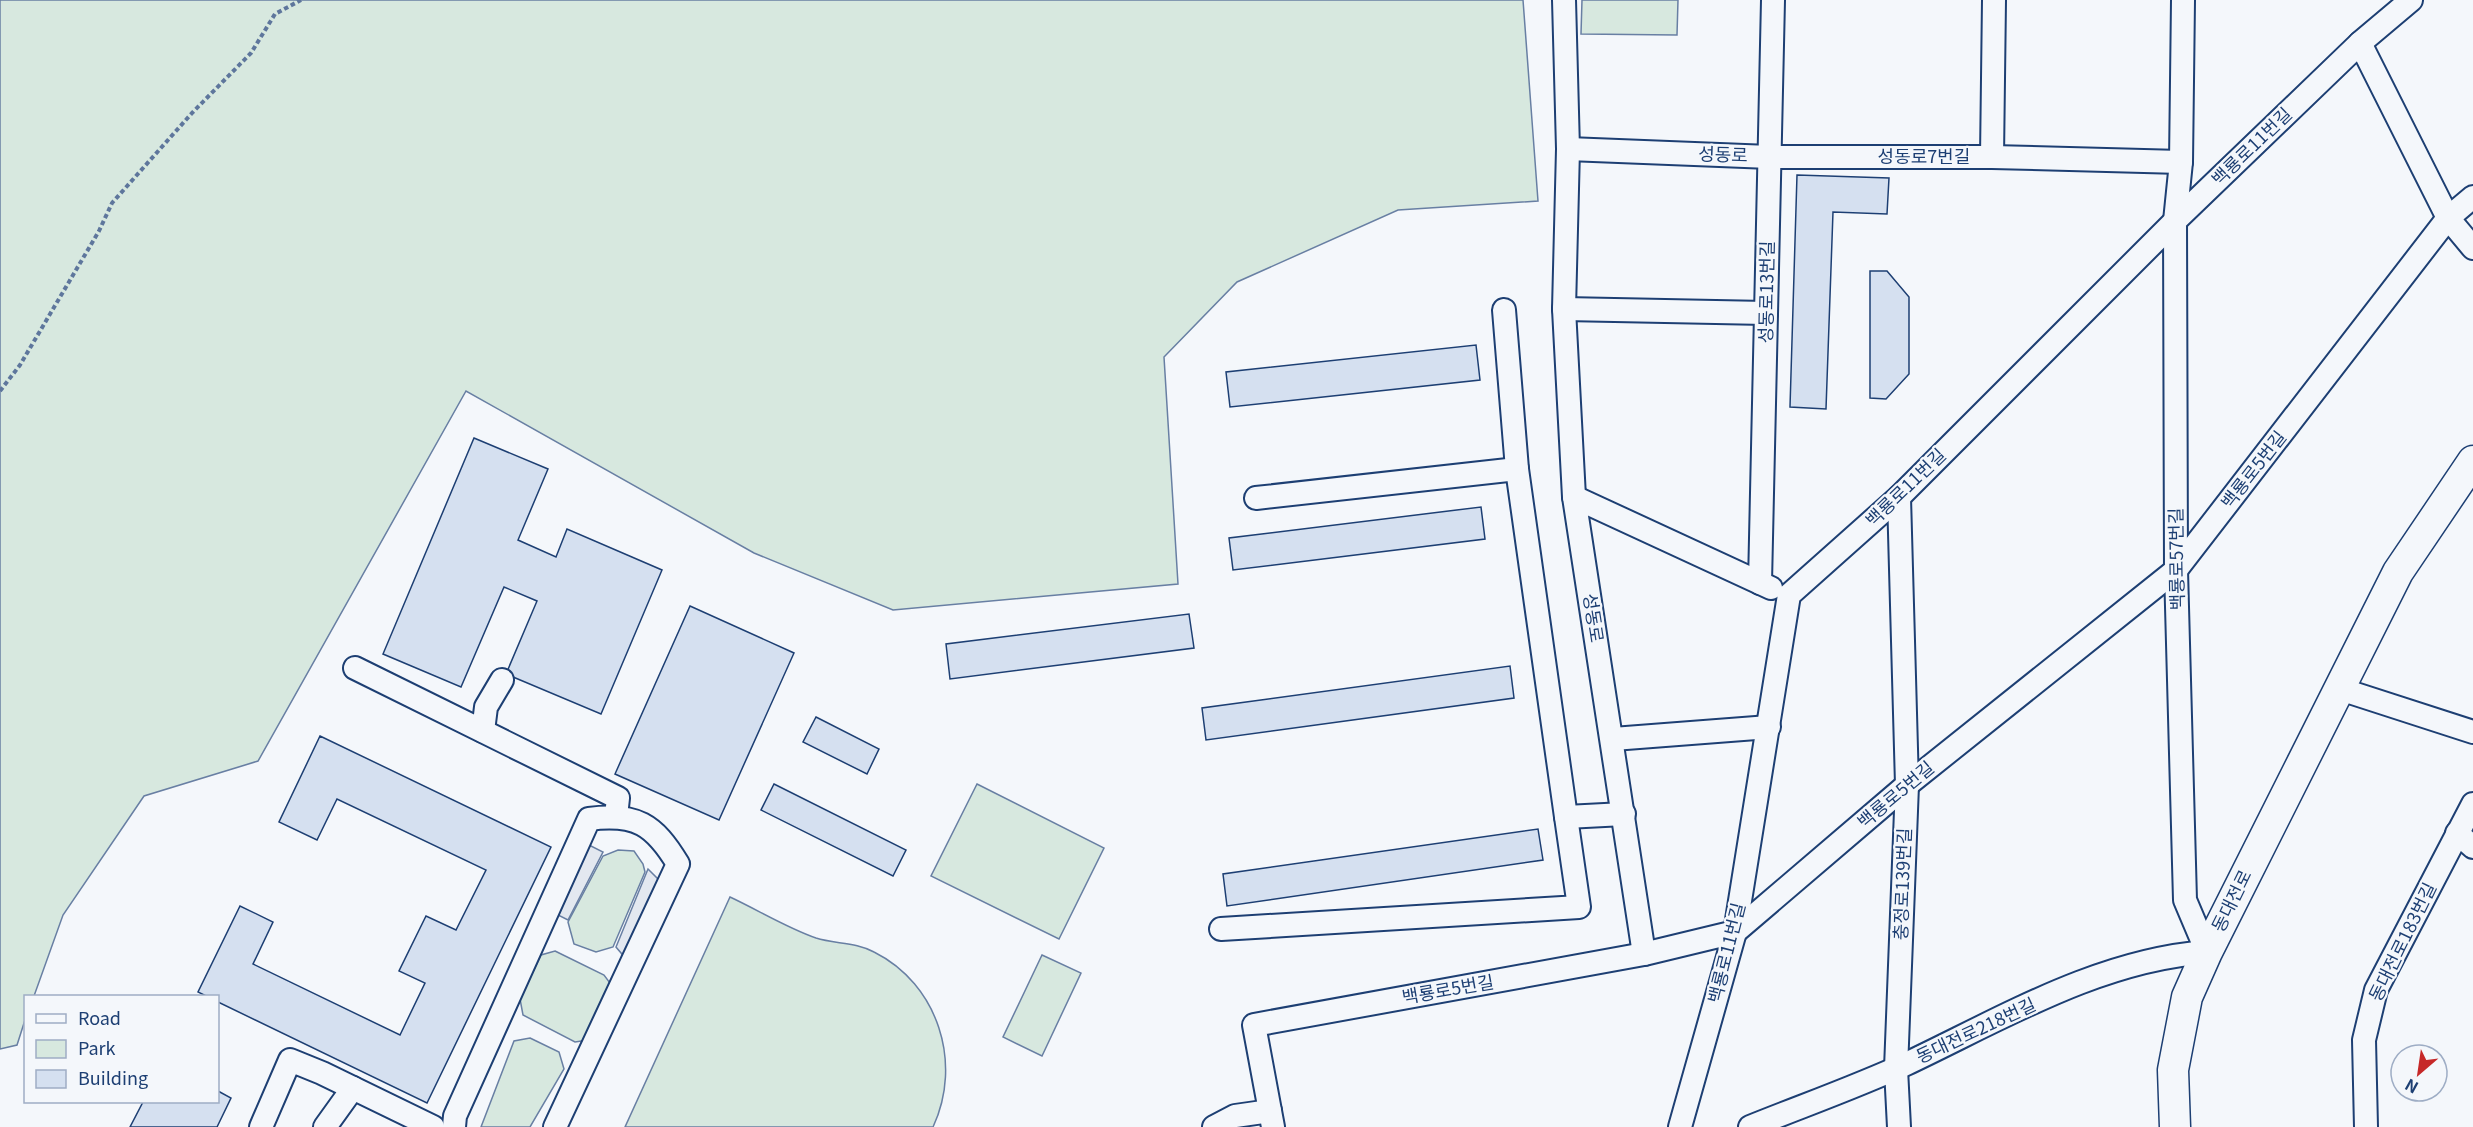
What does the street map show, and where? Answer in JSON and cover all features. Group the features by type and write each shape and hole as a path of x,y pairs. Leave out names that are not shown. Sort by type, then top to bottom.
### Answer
{"main road":[{"name":"동대전로","path":"2175,1127 2173,1070 2187,997 2207,952 2337,688 2398,572 2473,461"}],"street":[{"name":"성동로","path":"1564,0 1568,148 1564,309 1574,497 1613,739 1644,954"},
{"name":"성동로13번길","path":"1760,583 1773,0"},
{"name":"성동로7번길","path":"1770,157 1992,157 1994,0"},
{"name":"백룡로57번길","path":"2183,0 2181,162 2175,221 2176,570 2185,900 2207,952"},
{"name":"백룡로11번길","path":"1680,1127 1735,932 1789,595 1899,496 2175,221 2360,43 2411,0"},
{"path":"2360,43 2448,218 2473,248"},
{"name":"성동로","path":"1568,148 1770,157"},
{"path":"1992,157 2181,162"},
{"name":"백룡로5번길","path":"1272,1119 1254,1025 1644,954 1735,932 1907,785 2176,570 2448,218 2473,197"},
{"path":"1564,309 1766,313"},
{"path":"1221,928 1578,907 1517,469 1504,310"},
{"path":"1256,498 1517,469"},
{"name":"충정로139번길","path":"1899,496 1907,785 1896,1069 1899,1127"},
{"path":"1574,497 1789,595"},
{"path":"355,668 618,798 616,816"},
{"path":"483,731 486,707 502,680"},
{"path":"2337,688 2473,732"},
{"path":"1613,739 1769,727"},
{"name":"동대전로183번길","path":"2366,1127 2364,1040 2376,990 2465,840 2473,804"},
{"path":"1566,817 1624,814"},
{"path":"454,1127 455,1116 589,819 616,816 645,825 664,841 678,864 555,1127"},
{"name":"동대전로218번길","path":"1750,1127 1896,1069 2101,972 2171,954 2207,952"},
{"path":"261,1127 290,1060 433,1127"},
{"path":"325,1127 353,1088"},
{"path":"1214,1127 1235,1116 1272,1119"}],"path":[{"path":"0,391 20,365 99,231 112,203 192,113 250,53 274,14 301,0"}],"green space":[{"path":"0,0 1523,0 1538,201 1398,210 1237,282 1164,357 1178,584 893,610 754,553 466,391 258,761 144,796 63,915 34,995 24,995 24,1023 17,1045 0,1049"},
{"path":"1582,0 1678,0 1677,35 1581,34"},
{"path":"977,784 1104,848 1059,939 931,876"},
{"path":"618,850 634,851 643,864 645,872 613,947 596,952 574,944 568,922 603,856"},
{"path":"730,897 805,934 823,940 860,946 874,952 896,966 914,984 929,1005 939,1027 944,1052 945,1077 942,1102 933,1127 625,1127"},
{"path":"555,951 604,975 613,987 588,1040 575,1042 523,1015 520,999 541,955"},
{"path":"1042,955 1081,973 1042,1056 1003,1037"},
{"path":"530,1038 559,1052 564,1069 530,1127 481,1127 514,1041"}],"shaded area":[{"path":"585,843 603,852 568,920 550,911"},
{"path":"648,869 660,881 627,960 616,947"}],"building":[{"path":"1797,175 1889,178 1887,214 1833,212 1826,409 1790,407"},
{"path":"1870,271 1887,271 1909,297 1909,374 1886,399 1870,398"},
{"path":"1476,345 1480,380 1230,407 1226,372"},
{"path":"474,438 548,469 518,540 556,557 567,529 662,570 601,714 506,674 537,601 504,587 461,687 383,654"},
{"path":"1481,507 1485,539 1233,570 1229,538"},
{"path":"690,606 794,653 719,820 615,774"},
{"path":"1189,614 1194,648 950,679 946,644"},
{"path":"1510,666 1514,698 1206,740 1202,708"},
{"path":"816,717 879,749 867,774 803,742"},
{"path":"320,736 551,847 427,1103 219,1002 219,995 204,995 198,992 240,906 273,922 253,964 400,1035 425,983 399,971 426,916 456,930 486,870 337,799 317,840 279,822"},
{"path":"774,784 906,850 893,876 761,810"},
{"path":"1538,829 1543,860 1227,906 1223,874"},
{"path":"219,1092 231,1098 217,1127 130,1127 142,1103 219,1103"}]}
